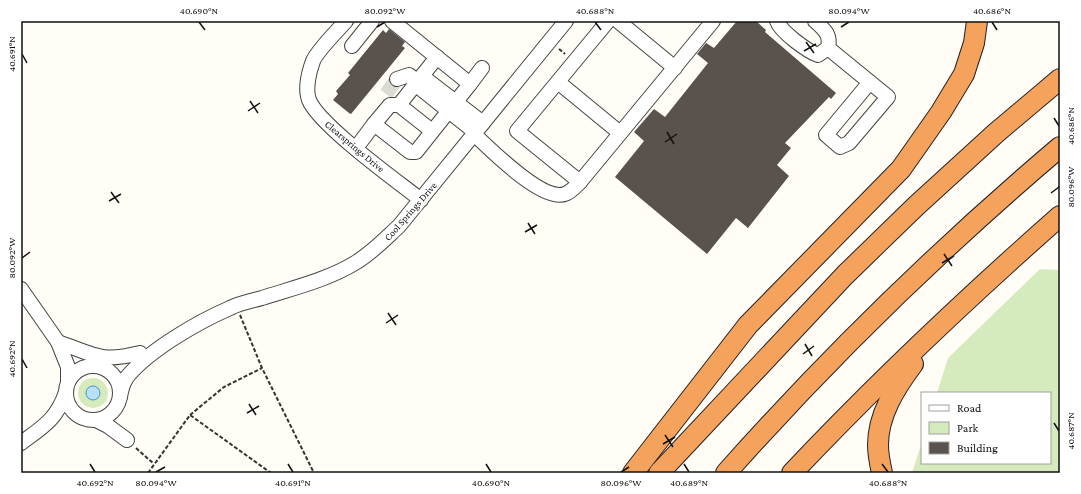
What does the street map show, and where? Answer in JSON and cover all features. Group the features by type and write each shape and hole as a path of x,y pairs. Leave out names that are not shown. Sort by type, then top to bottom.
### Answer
{"highway":[{"path":"633,473 748,325 901,169 941,112 964,74 974,43 977,21"},
{"path":"659,473 845,276 916,206 996,133 1060,78"},
{"path":"726,473 771,422 845,344 924,267 1060,147"},
{"path":"792,473 895,367 1000,269 1060,216"},
{"path":"882,473 878,445 881,418 898,384 924,349 1000,269"}],"street":[{"name":"Clearsprings Drive","path":"346,21 313,60 308,78 309,100 322,118 356,148 421,200"},
{"path":"352,46 372,21"},
{"path":"392,21 470,84"},
{"name":"Cool Springs Drive","path":"119,401 122,387 127,377 157,350 193,328 236,306 319,280 356,263 383,242 421,200 566,21"},
{"path":"580,182 517,131 608,21"},
{"path":"618,21 675,68"},
{"path":"397,79 409,75 418,80 452,106 519,173 545,191 552,194 564,194 580,182 713,21"},
{"path":"777,21 780,26 810,52 818,55 828,48"},
{"path":"815,21 829,36 828,48"},
{"path":"828,48 870,82 888,97 849,143 840,147 826,136 870,82"},
{"path":"356,148 392,101 418,80 437,57"},
{"path":"374,124 410,152 416,152 482,68"},
{"path":"558,82 620,133"},
{"path":"392,101 432,131"},
{"path":"21,289 58,342 68,367 67,398 72,410 81,417 108,426 127,440"},
{"path":"58,342 92,356 108,359 140,353"},
{"name":"Cool Springs Drive","path":"103,368 119,365 140,353 157,350"},
{"path":"21,444 49,422 60,408 67,387 79,370 91,366 103,368 110,372 116,379 120,388 119,418 127,440"},
{"path":"49,422 72,418 92,420 109,415 119,401"}],"path":[{"path":"558,49 570,57"},
{"path":"236,306 262,368 314,473"},
{"path":"148,473 190,415 224,387 262,368"},
{"path":"190,415 271,473"},
{"path":"127,440 154,464"}],"green space":[{"path":"1040,269 1060,270 1060,473 912,473 921,445 921,464 1051,464 1051,392 937,392 948,358"},
{"path":"93,378 104,382 108,393 104,404 93,408 82,404 78,393 82,382"}],"water":[{"path":"93,386 98,388 100,393 98,398 93,400 88,398 86,393 88,388"}],"building":[{"path":"737,21 756,21 766,30 765,32 836,93 831,99 829,97 785,143 791,148 777,165 789,176 748,228 736,218 707,254 615,177 644,141 634,132 654,109 665,117 708,63 697,54 706,43 714,48"},
{"path":"389,29 405,42 402,46 405,48 351,114 333,100 338,94 336,91 350,75 348,73 383,30 386,33"}],"tunnel":[{"path":"386,94 397,79"}]}
